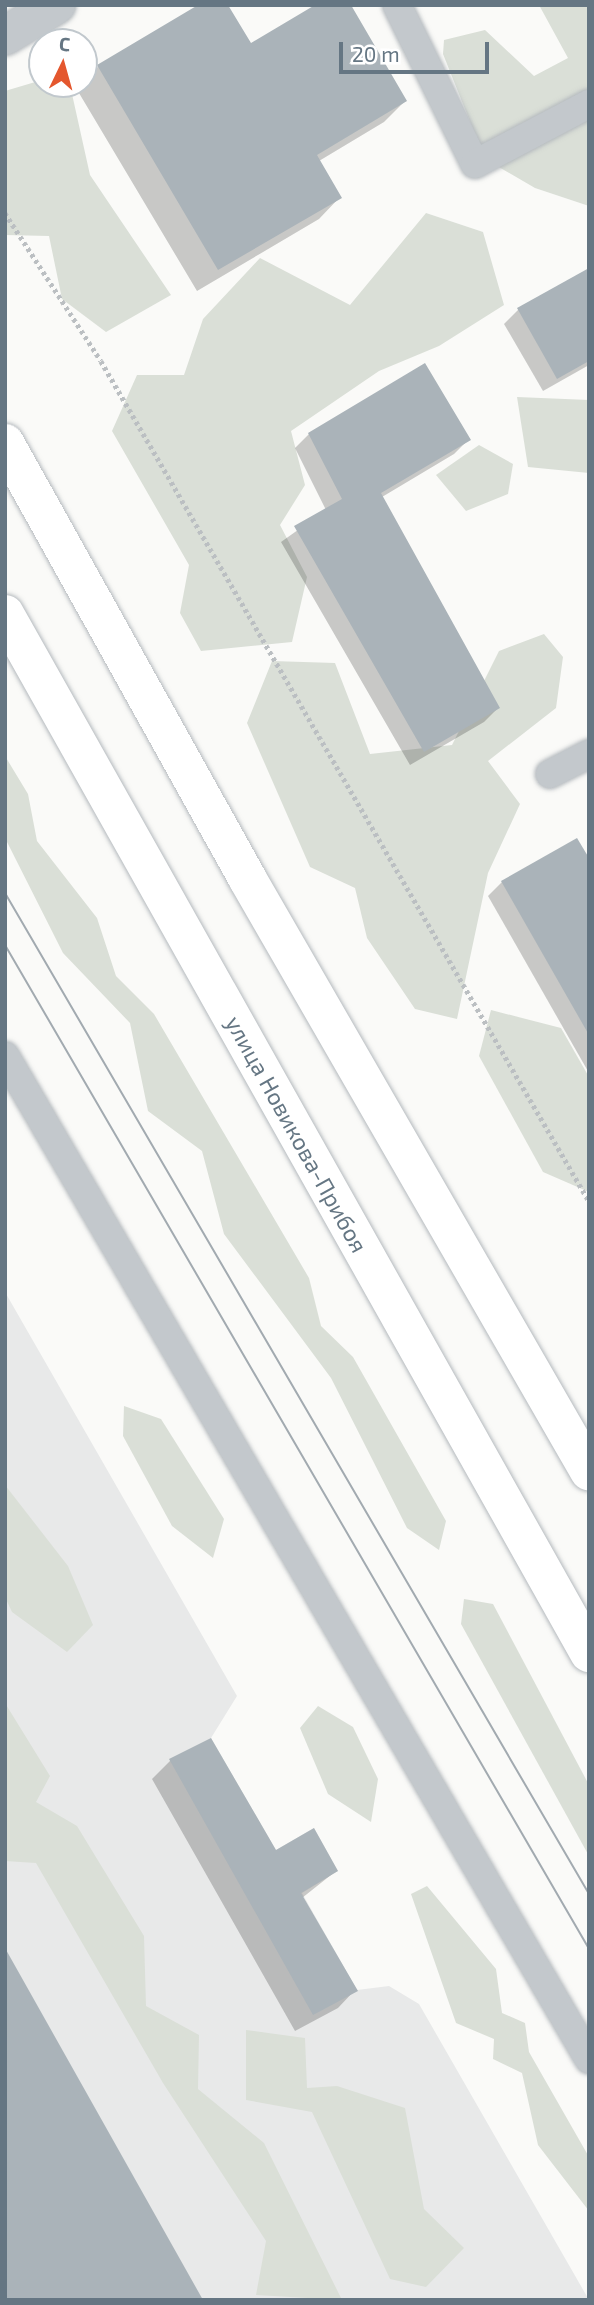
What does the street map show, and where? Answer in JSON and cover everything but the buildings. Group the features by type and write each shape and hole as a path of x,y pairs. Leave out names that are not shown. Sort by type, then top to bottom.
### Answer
{"main road":[{"path":"5,443 254,890 589,1471"},
{"name":"улица Новикова-Прибоя","path":"5,614 589,1653"}],"street":[{"path":"5,36 56,5"}],"lane":[{"path":"397,5 475,164 589,104"},
{"path":"550,774 589,754"},
{"path":"5,1056 589,2059"}],"path":[{"path":"5,213 102,361 589,1201"}],"shaded area":[{"path":"539,5 589,5 589,206 535,188 485,159 443,54 444,40 485,30 534,76 568,58"},
{"path":"28,84 28,98 73,98 90,175 171,295 106,332 62,299 49,236 5,235 5,91"},
{"path":"426,213 483,232 504,305 439,346 379,371 291,431 305,485 280,525 307,577 292,642 201,651 180,613 189,565 112,431 137,375 184,375 203,319 260,258 350,305"},
{"path":"517,397 589,400 589,473 528,467"},
{"path":"479,445 513,464 508,494 466,511 436,475"},
{"path":"544,634 563,657 556,708 488,761 520,804 488,873 457,1019 415,1009 367,938 355,888 310,867 247,723 272,661 335,663 370,754 452,745 499,651"},
{"path":"5,756 28,794 37,841 97,918 116,976 154,1014 309,1278 321,1326 353,1357 446,1521 439,1550 407,1528 331,1378 224,1234 202,1151 148,1111 130,1023 63,953 5,838"},
{"path":"491,1010 561,1028 589,1077 589,1192 543,1172 479,1056"},
{"path":"5,1292 237,1696 211,1738 276,1850 314,1828 338,1871 302,1893 357,1990 389,1986 419,2004 589,2300 5,2300"},
{"path":"124,1406 161,1419 224,1519 213,1558 172,1526 123,1436"},
{"path":"5,1485 68,1566 93,1625 67,1652 12,1612 5,1597"},
{"path":"464,1599 493,1604 589,1785 589,1856 461,1624"},
{"path":"5,1703 50,1776 36,1802 77,1826 144,1936 146,2006 199,2035 198,2089 264,2143 342,2300 256,2295 266,2241 163,2083 36,1863 5,1861"},
{"path":"318,1706 353,1727 378,1779 371,1822 328,1794 300,1728"},
{"path":"427,1886 496,1969 502,2013 525,2023 529,2052 589,2157 589,2211 538,2145 522,2073 493,2059 494,2039 456,2023 411,1894"},
{"path":"246,2030 305,2038 307,2088 337,2086 405,2108 424,2209 464,2248 426,2287 390,2279 312,2112 246,2100"}],"tram line":[{"path":"5,893 589,1894"},
{"path":"5,945 589,1949"}]}
